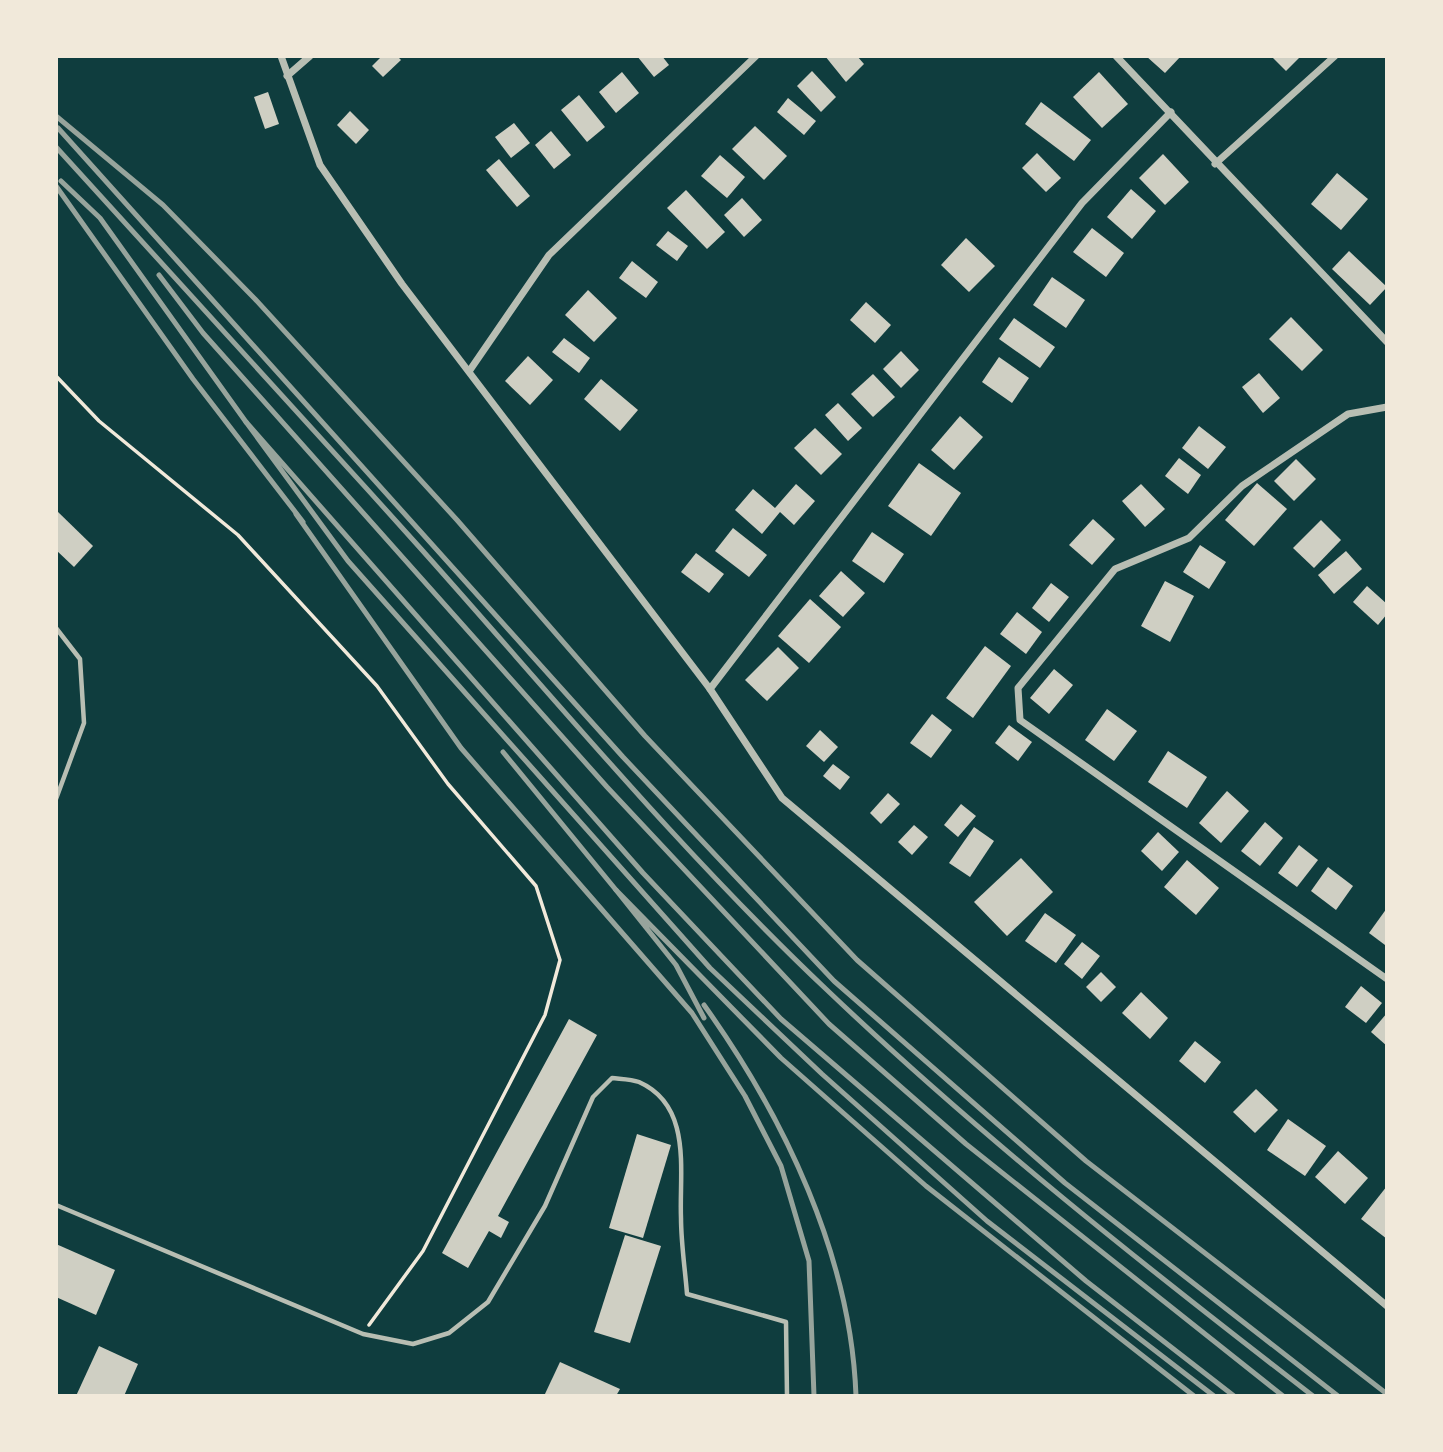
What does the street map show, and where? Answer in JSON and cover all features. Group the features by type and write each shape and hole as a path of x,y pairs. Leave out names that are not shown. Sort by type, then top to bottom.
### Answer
{"street":[{"path":"281,56 320,165 402,284 710,689 782,798 1387,1306"},
{"path":"287,76 310,56"},
{"path":"470,370 549,255 756,56"},
{"path":"1116,56 1171,112 1215,164 1387,342"},
{"path":"1215,164 1335,56"},
{"path":"710,689 1082,204 1171,112"},
{"path":"1387,407 1348,414 1242,486 1189,538 1115,569 1018,688 1020,720 1387,979"}],"lane":[{"path":"56,628 80,659 84,723 56,799"},
{"path":"56,1205 363,1334 413,1344 449,1333 488,1302 545,1206 593,1097 612,1078 638,1082 661,1099 679,1132 684,1177 680,1215 687,1294 786,1322 787,1396"}],"path":[{"path":"56,376 99,421 238,535 377,686 448,784 537,886 560,960 545,1015 423,1251 363,1334"}],"building":[{"path":"382,56 397,56 401,60 383,77 372,66"},
{"path":"637,56 662,56 669,65 654,77"},
{"path":"825,56 857,56 864,64 846,82"},
{"path":"1146,56 1181,56 1165,73"},
{"path":"1271,56 1301,56 1286,71"},
{"path":"812,71 836,97 821,112 797,86"},
{"path":"622,72 639,93 616,113 599,92"},
{"path":"1099,72 1128,104 1102,128 1073,97"},
{"path":"268,92 279,124 265,129 254,97"},
{"path":"579,95 605,127 587,142 561,110"},
{"path":"788,98 816,121 804,135 777,112"},
{"path":"1041,102 1091,140 1074,161 1025,124"},
{"path":"350,111 369,130 356,144 337,125"},
{"path":"514,123 530,143 511,158 495,137"},
{"path":"755,126 787,156 764,180 732,149"},
{"path":"551,131 571,155 554,169 535,145"},
{"path":"1037,153 1061,178 1046,192 1022,168"},
{"path":"1163,154 1189,182 1165,205 1139,178"},
{"path":"720,155 745,177 727,198 701,176"},
{"path":"499,159 530,196 517,207 486,170"},
{"path":"1337,173 1368,199 1341,230 1311,204"},
{"path":"1131,189 1156,211 1132,239 1107,217"},
{"path":"686,190 725,232 707,249 667,208"},
{"path":"742,198 762,220 744,237 724,215"},
{"path":"1092,228 1124,253 1106,277 1073,252"},
{"path":"668,231 688,246 677,261 656,245"},
{"path":"966,238 995,266 969,292 941,265"},
{"path":"1349,251 1387,287 1370,305 1332,269"},
{"path":"632,261 658,282 646,298 619,278"},
{"path":"1052,277 1085,300 1066,328 1033,305"},
{"path":"588,290 617,318 594,342 565,315"},
{"path":"866,302 891,325 875,343 850,320"},
{"path":"1291,317 1323,350 1302,371 1269,339"},
{"path":"1014,318 1055,347 1040,368 999,339"},
{"path":"564,338 590,358 579,373 552,352"},
{"path":"901,351 919,370 901,388 883,369"},
{"path":"528,356 553,380 530,405 505,381"},
{"path":"999,357 1029,378 1012,403 982,382"},
{"path":"1259,373 1280,398 1263,413 1242,387"},
{"path":"873,374 895,397 873,417 851,394"},
{"path":"601,379 638,410 620,431 584,399"},
{"path":"838,403 862,428 848,441 825,415"},
{"path":"960,416 983,437 954,470 931,450"},
{"path":"1199,426 1226,447 1208,469 1182,448"},
{"path":"815,428 842,454 821,475 794,448"},
{"path":"1179,458 1201,475 1188,494 1165,476"},
{"path":"1296,459 1316,479 1294,501 1274,481"},
{"path":"919,463 961,493 931,536 888,506"},
{"path":"1257,483 1287,509 1254,546 1225,520"},
{"path":"796,484 815,501 794,525 780,512 762,534 735,510 753,489 775,508"},
{"path":"1141,484 1165,509 1145,527 1122,501"},
{"path":"56,510 93,546 74,567 56,550"},
{"path":"1093,519 1115,539 1092,565 1069,545"},
{"path":"1321,520 1341,540 1314,568 1293,548"},
{"path":"733,528 767,555 749,577 715,551"},
{"path":"872,532 904,554 884,583 852,561"},
{"path":"1200,545 1226,562 1209,589 1183,572"},
{"path":"1346,551 1362,569 1334,594 1318,575"},
{"path":"696,553 724,574 709,593 681,572"},
{"path":"841,571 865,593 843,617 819,596"},
{"path":"1165,581 1194,596 1170,642 1141,626"},
{"path":"1051,583 1069,597 1049,622 1032,608"},
{"path":"1367,586 1387,604 1387,614 1378,625 1353,602"},
{"path":"810,599 841,627 809,663 778,636"},
{"path":"1017,612 1042,632 1026,654 1000,634"},
{"path":"985,646 1011,666 973,718 946,698"},
{"path":"778,647 799,668 767,701 745,680"},
{"path":"1054,669 1073,685 1049,714 1030,698"},
{"path":"1107,709 1137,731 1114,761 1085,740"},
{"path":"932,714 952,730 931,758 910,743"},
{"path":"1009,725 1032,742 1018,761 995,743"},
{"path":"820,730 838,747 824,762 806,746"},
{"path":"1168,751 1207,777 1187,808 1148,782"},
{"path":"833,764 850,777 840,790 823,776"},
{"path":"1227,791 1249,811 1221,843 1199,823"},
{"path":"888,793 900,804 881,824 870,813"},
{"path":"961,804 976,816 958,837 944,825"},
{"path":"1265,822 1283,838 1260,866 1241,851"},
{"path":"914,825 928,837 912,855 898,842"},
{"path":"974,827 994,841 970,877 949,863"},
{"path":"1158,832 1179,852 1162,871 1141,851"},
{"path":"1299,845 1318,860 1297,887 1278,873"},
{"path":"1021,858 1053,892 1007,936 974,902"},
{"path":"1187,860 1219,888 1196,915 1164,887"},
{"path":"1328,867 1353,886 1336,910 1311,891"},
{"path":"1387,908 1387,943 1385,945 1369,933"},
{"path":"1045,913 1076,935 1056,963 1025,941"},
{"path":"1082,942 1100,956 1082,979 1064,964"},
{"path":"1101,972 1116,987 1101,1002 1086,987"},
{"path":"1361,986 1382,1003 1366,1023 1345,1007"},
{"path":"1141,992 1168,1018 1150,1039 1122,1013"},
{"path":"1387,1013 1387,1046 1371,1032"},
{"path":"569,1019 597,1035 498,1216 509,1222 501,1238 489,1231 468,1268 442,1253"},
{"path":"1195,1041 1221,1062 1205,1083 1179,1061"},
{"path":"1256,1089 1278,1110 1255,1133 1233,1112"},
{"path":"1288,1119 1326,1146 1305,1176 1267,1150"},
{"path":"637,1134 671,1145 643,1238 609,1228"},
{"path":"1338,1151 1368,1178 1345,1204 1315,1177"},
{"path":"1387,1186 1387,1239 1361,1219"},
{"path":"625,1235 661,1246 630,1343 594,1332"},
{"path":"56,1244 115,1270 96,1315 56,1297"},
{"path":"99,1346 138,1364 124,1396 76,1396"},
{"path":"560,1362 620,1389 616,1396 544,1396"}],"railway":[{"path":"56,116 163,205 255,299 457,520 645,736 857,960 1086,1161 1387,1394"},
{"path":"58,128 623,757 834,981 1065,1183 1338,1396"},
{"path":"56,147 422,550 670,830 773,938 885,1044 1004,1149 1188,1299 1313,1396"},
{"path":"61,181 100,218 246,422"},
{"path":"56,186 193,379 303,522"},
{"path":"159,275 203,333 607,787 829,1024 966,1144 1283,1396"},
{"path":"1214,1396 987,1221 822,1074 710,968 348,561 246,422 643,873 781,1019 1086,1281 1234,1396"},
{"path":"296,514 461,748 692,1013 745,1096 781,1166 809,1261 814,1396"},
{"path":"503,752 616,890"},
{"path":"704,1018 676,965 616,890 781,1058 926,1186 1194,1396"},
{"path":"704,1005 761,1094 808,1190 827,1240 841,1292 851,1344 856,1396"}]}
